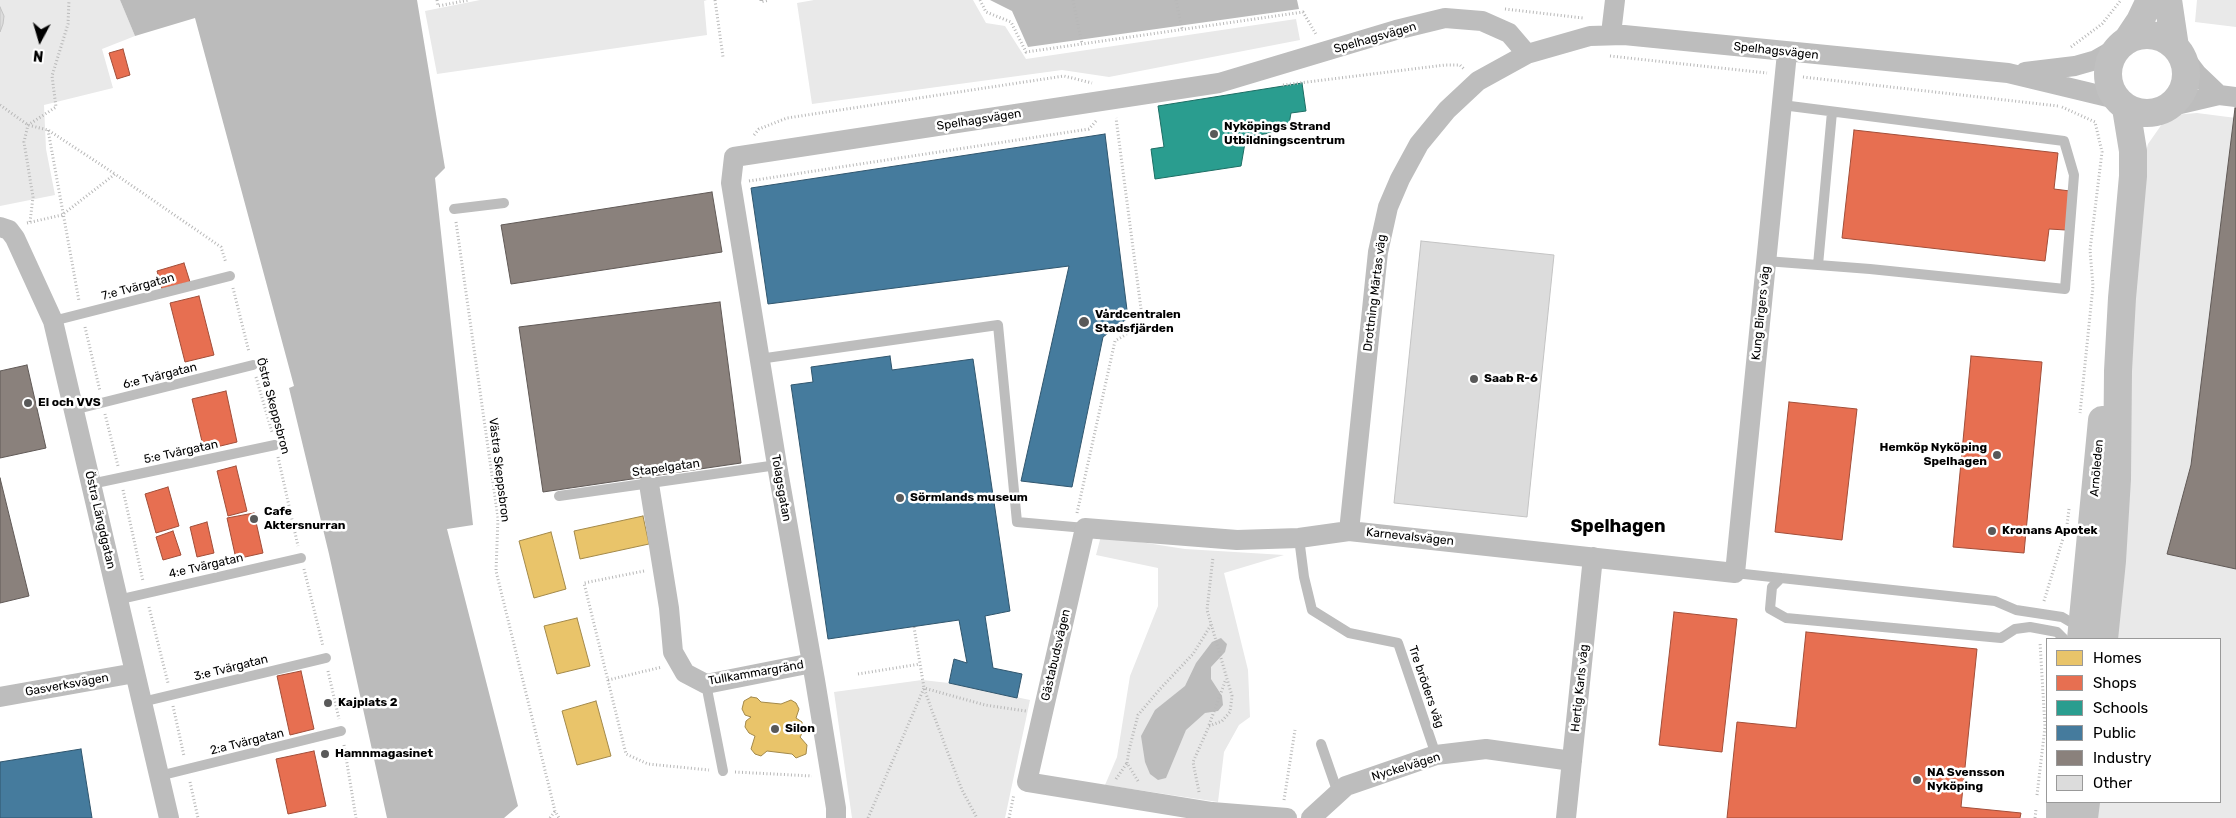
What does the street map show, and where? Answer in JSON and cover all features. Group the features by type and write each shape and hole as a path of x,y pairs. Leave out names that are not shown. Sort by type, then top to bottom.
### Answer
{"main road":[{"path":"2150,0 2140,21 2110,60 2107,73 2109,87 2121,104 2139,114 2154,114 2168,108 2179,98 2185,84 2186,68 2178,50 2168,0"},
{"path":"2122,44 2141,35 2155,35 2178,50"},
{"name":"Arnöleden","path":"2079,630 2112,560 2118,479 2118,371 2122,298 2133,176 2133,151 2121,104"},
{"name":"Arnöleden","path":"2133,176 2138,151 2150,127 2168,108"},
{"name":"Arnöleden","path":"2079,630 2090,420 2122,298"},
{"path":"2060,803 2060,818"},
{"path":"2084,818 2086,803"}],"street":[{"path":"1612,28 1615,0"},
{"name":"Spelhagsvägen","path":"734,158 1219,82 1396,30 1446,18 1482,21 1509,32 1527,54 1612,28 1787,53 2008,74 2072,88 2121,104"},
{"name":"Spelhagsvägen","path":"2008,74 2075,66 2096,60 2122,44"},
{"path":"2178,50 2197,74 2228,96"},
{"name":"Kung Birgers väg","path":"1735,573 1787,53"},
{"name":"Drottning Märtas väg","path":"1349,531 1378,252 1388,207 1400,179 1419,144 1448,110 1478,81 1527,54"},
{"path":"2168,108 2228,96"},
{"name":"Tolagsgatan","path":"734,158 731,183 759,359 836,808 836,818"},
{"name":"Östra Längdgatan","path":"4,228 15,238 53,321 169,818"},
{"name":"Tullkammargränd","path":"649,484 673,652 685,673 706,684 812,663"},
{"name":"Karnevalsvägen","path":"1079,528 1237,540 1299,538 1349,531 1735,573"},
{"name":"Gästabudsvägen","path":"1079,528 1027,782 1162,804"},
{"name":"Hertig Karls väg","path":"1566,818 1593,557"},
{"name":"Gasverksvägen","path":"0,697 135,673"},
{"name":"Nyckelvägen","path":"1311,818 1346,786 1436,755 1486,749 1572,761"},
{"path":"1162,804 1212,812 1287,818"}],"lane":[{"path":"1766,261 2065,288 2074,175 2064,141 1782,106"},
{"path":"1818,265 1832,112"},
{"path":"454,209 504,203"},
{"name":"7:e Tvärgatan","path":"53,321 230,276"},
{"path":"759,359 998,324 1017,522 1079,528"},
{"name":"6:e Tvärgatan","path":"73,410 253,365"},
{"path":"2074,595 2090,420"},
{"name":"5:e Tvärgatan","path":"91,484 275,445"},
{"name":"Stapelgatan","path":"559,496 777,465"},
{"name":"Tre bröders väg","path":"1299,538 1304,577 1312,610 1349,633 1398,643 1436,755"},
{"name":"4:e Tvärgatan","path":"118,600 301,558"},
{"path":"1735,573 1995,601 2016,610 2040,615 2079,630"},
{"path":"1781,578 1772,587 1770,609 1786,618 2001,638 2015,629 2039,628 2057,632 2079,630"},
{"name":"3:e Tvärgatan","path":"142,702 326,658"},
{"path":"706,684 723,771"},
{"name":"2:a Tvärgatan","path":"159,776 341,731"},
{"path":"1321,744 1338,793"},
{"path":"2080,803 2084,818"}],"path":[{"path":"30,222 33,197 24,142 28,125 56,107 52,76 68,24 69,0"},
{"path":"436,0 438,6 469,0"},
{"path":"715,0 723,57"},
{"path":"761,0 762,2 769,0"},
{"path":"980,0 986,12 1011,22 1026,52 1303,12 1326,52"},
{"path":"1073,0 1082,44"},
{"path":"1176,0 1182,29"},
{"path":"2075,66 2069,49 2102,24 2121,0"},
{"path":"1498,8 1612,28"},
{"path":"1605,55 2061,106 2095,122 2102,152 2090,250 2092,303 2090,420"},
{"path":"1274,86 1445,65 1460,65 1478,81"},
{"path":"734,158 759,129 787,118 1064,76 1098,84"},
{"path":"2061,106 2072,88"},
{"name":"Östra Skeppsbron","path":"0,104 28,125 48,130 221,246 275,445 326,658 356,818"},
{"path":"1079,528 1116,340 1143,324 1115,112"},
{"path":"731,183 1089,129 1098,119"},
{"path":"4,228 62,215 115,174"},
{"name":"Västra Skeppsbron","path":"454,209 498,518 496,570 554,811 559,818"},
{"path":"2040,615 2067,525 2069,505"},
{"path":"1209,726 1222,722 1230,712 1232,696 1207,610 1215,539"},
{"path":"626,754 584,583 662,568"},
{"path":"1162,804 1137,780 1127,763 1138,715 1193,654 1212,625"},
{"path":"914,627 924,688 962,790 977,818"},
{"path":"2035,818 2045,726 2039,628"},
{"path":"608,680 679,663"},
{"path":"858,674 920,664"},
{"path":"1212,812 1197,789 1193,762 1209,726 1226,679"},
{"path":"924,688 985,705 1031,712"},
{"path":"868,818 924,688"},
{"path":"1281,818 1295,730"},
{"path":"550,818 554,811"}],"shaded area":[{"path":"0,0 120,0 135,36 102,49 113,88 44,105 46,149 55,195 0,206"},
{"path":"120,0 417,0 445,168 435,178 473,525 447,529 518,806 504,818 387,818 329,554 289,388 294,386 195,18 135,36"},
{"path":"480,0 707,0 704,1 707,35 437,74 425,11"},
{"path":"814,0 973,0 986,23 1005,26 1026,59 1296,19 1300,40 1109,77 1062,70 812,104 797,3"},
{"path":"990,0 1297,0 1299,9 1028,47 1012,11"},
{"path":"2197,0 2236,0 2236,27 2195,22"},
{"path":"2197,113 2236,118 2236,818 2091,818 2093,803 2221,803 2221,638 2111,638 2140,174 2148,144 2162,124 2174,115"},
{"path":"1101,536 1185,549 1284,555 1224,573 1248,670 1250,717 1239,725 1224,752 1218,802 1105,785 1117,757 1130,676 1158,606 1158,568 1096,555"},
{"path":"1221,638 1227,644 1225,652 1211,667 1211,679 1222,696 1223,705 1218,711 1205,713 1186,730 1166,778 1158,780 1150,774 1145,762 1141,736 1155,710 1185,686 1196,663 1212,642"},
{"path":"922,680 949,683 1030,700 1005,818 852,818 834,692"}],"building: Homes":[{"path":"643,516 649,544 580,559 574,531"},
{"path":"551,532 566,589 534,598 519,541"},
{"path":"577,618 590,666 557,674 544,626"},
{"name":"Silon","path":"751,697 757,698 761,702 781,704 791,700 796,703 799,709 796,718 802,722 803,732 800,737 807,745 806,754 796,758 792,754 767,751 761,756 755,754 751,749 755,736 749,733 745,727 746,721 751,717 745,715 742,709 744,701"},
{"path":"596,701 611,756 577,765 562,711"}],"building: Shops":[{"path":"123,49 130,75 117,79 109,53"},
{"path":"1854,130 2058,153 2054,189 2070,191 2066,230 2049,229 2045,261 1842,238"},
{"path":"184,263 190,282 162,289 157,271"},
{"path":"199,296 214,355 185,362 170,303"},
{"name":"Hemköp Nyköping Spelhagen","path":"1971,356 2042,362 2024,553 1953,547"},
{"path":"226,391 237,442 204,450 192,399"},
{"path":"1789,402 1857,409 1842,540 1775,532"},
{"path":"236,466 247,511 228,516 217,471"},
{"path":"168,487 179,526 156,533 145,494"},
{"path":"254,513 263,553 236,559 227,518"},
{"path":"207,522 214,553 197,557 190,527"},
{"path":"173,531 181,555 163,560 156,537"},
{"path":"1674,612 1737,619 1722,752 1659,745"},
{"path":"1806,632 1977,649 1961,807 2021,813 2020,818 1727,818 1737,722 1796,728"},
{"path":"301,671 314,729 290,735 277,676"},
{"path":"314,751 326,806 288,814 276,759"}],"building: Schools":[{"name":"Nyköpings Strand Utbildningscentrum","path":"1302,83 1306,111 1291,113 1288,130 1246,137 1241,166 1155,179 1151,149 1164,147 1158,106"}],"building: Public":[{"path":"1105,134 1128,318 1103,337 1072,487 1021,481 1069,266 768,304 751,188"},
{"name":"Sörmlands museum","path":"890,356 892,370 973,359 1010,611 985,616 993,668 1022,674 1017,698 949,683 954,659 967,663 959,620 828,639 791,385 813,382 811,367"},
{"path":"81,749 92,818 0,818 0,762"}],"building: Industry":[{"path":"2235,108 2236,569 2167,554 2191,465"},
{"path":"712,192 722,252 511,284 501,225"},
{"path":"720,302 741,463 543,492 519,327"},
{"path":"27,365 46,448 0,458 0,371"},
{"path":"0,478 29,596 0,603"}],"building: Other":[{"path":"0,7 4,16 0,32"},
{"name":"Saab R-6","path":"1421,241 1554,255 1527,517 1394,503"}],"place":[{"name":"Nyköpings Strand Utbildningscentrum","path":"1214,134"},
{"name":"Vårdcentralen Stadsfjärden","path":"1084,322"},
{"name":"Saab R-6","path":"1474,379"},
{"name":"El och VVS","path":"28,403"},
{"name":"Hemköp Nyköping Spelhagen","path":"1997,455"},
{"name":"Sörmlands museum","path":"900,498"},
{"name":"Cafe Aktersnurran","path":"254,519"},
{"name":"Kronans Apotek","path":"1992,531"},
{"name":"Kajplats 2","path":"328,703"},
{"name":"Silon","path":"775,729"},
{"name":"Hamnmagasinet","path":"325,754"},
{"name":"NA Svensson Nyköping","path":"1917,780"}],"district":[{"name":"Spelhagen","path":"1618,527"}]}
